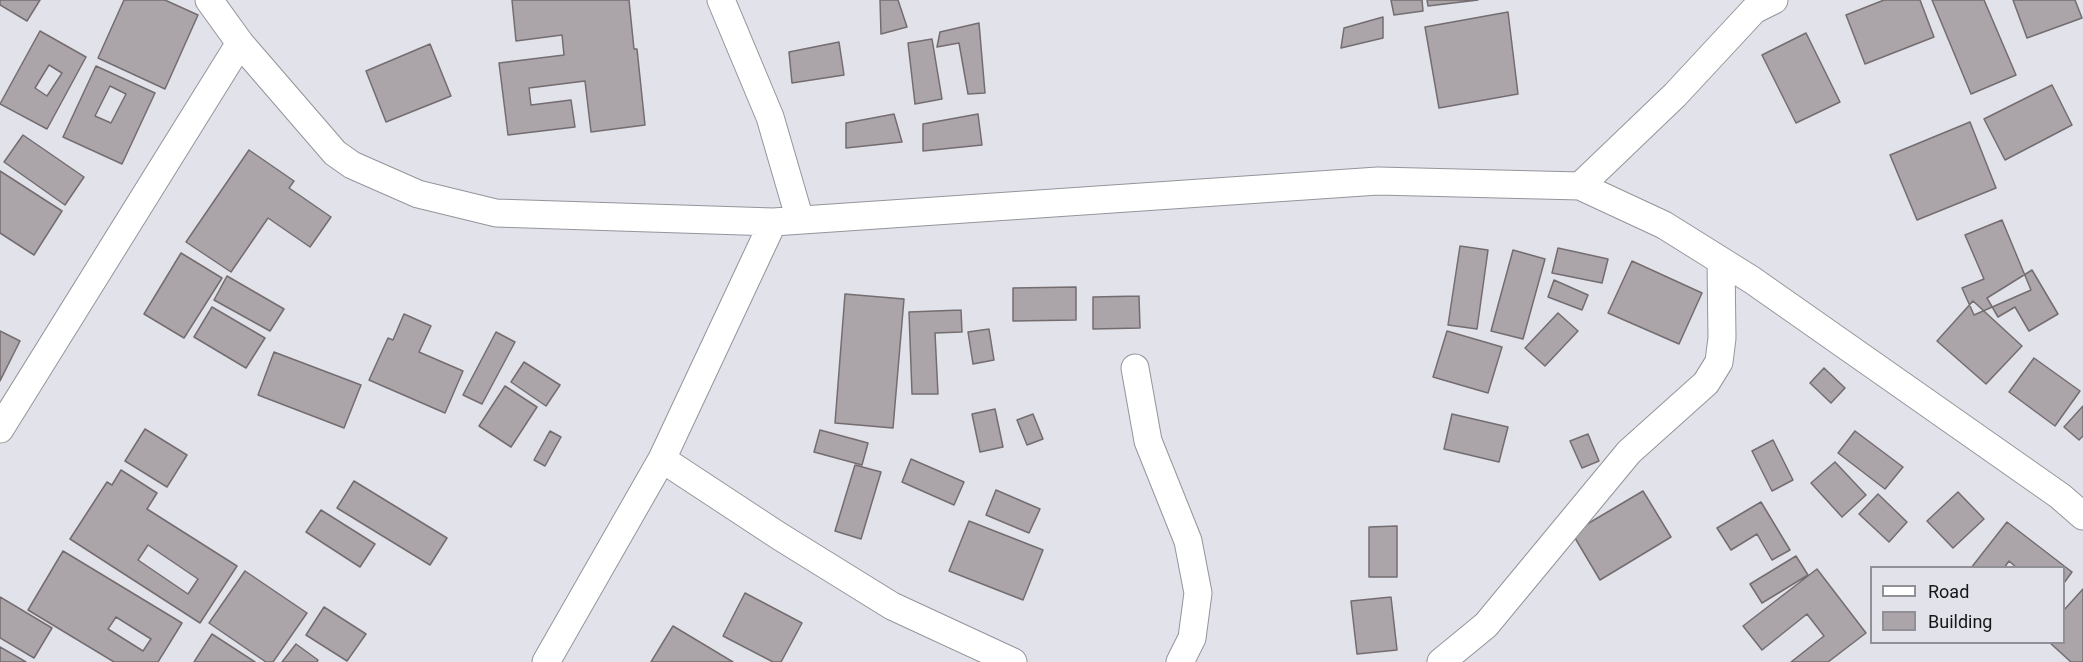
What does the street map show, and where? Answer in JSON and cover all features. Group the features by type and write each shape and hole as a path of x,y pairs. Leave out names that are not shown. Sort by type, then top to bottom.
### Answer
{"street":[{"path":"209,0 240,43 335,153 352,165 418,194 496,213 774,222 1378,181 1580,186 1664,225 1752,280 2060,496 2083,516"},
{"path":"721,0 770,117 800,220"},
{"path":"1580,186 1675,95 1760,3"},
{"path":"0,429 240,43"},
{"path":"546,662 662,459 774,222"},
{"path":"1441,662 1486,625 1629,452 1706,383 1719,362 1722,338 1721,261"},
{"path":"1135,368 1148,441 1188,541 1197,593 1192,638 1180,662"},
{"path":"662,459 779,536 892,606 1012,662"}],"building":[{"path":"0,0 40,0 27,21 0,5"},
{"path":"124,0 165,0 198,15 165,89 98,58"},
{"path":"512,0 629,0 645,125 591,132 585,81 529,88 531,105 571,100 575,127 508,135 499,63 564,55 562,35 516,41"},
{"path":"880,0 898,0 907,27 881,34"},
{"path":"1391,0 1422,0 1423,11 1394,15"},
{"path":"1427,0 1478,0 1428,6"},
{"path":"1884,0 1920,0 1934,37 1865,64 1846,15"},
{"path":"1932,0 1984,0 2016,75 1971,94"},
{"path":"2013,0 2075,0 2082,18 2027,38"},
{"path":"1508,12 1518,94 1439,108 1425,27"},
{"path":"1383,17 1383,38 1341,48 1344,28"},
{"path":"979,23 985,93 968,94 959,43 937,47 940,32"},
{"path":"40,31 86,57 47,129 0,104","holes":["49,65 62,73 47,96 35,88"]},
{"path":"1806,33 1840,102 1796,123 1762,55"},
{"path":"932,39 942,99 915,104 908,43"},
{"path":"839,42 844,75 792,83 789,52"},
{"path":"430,44 451,96 386,122 366,71"},
{"path":"96,66 155,93 122,164 63,137","holes":["110,86 126,94 111,123 95,116"]},
{"path":"2052,85 2072,125 2005,160 1984,119"},
{"path":"894,114 902,142 846,148 846,123"},
{"path":"978,114 982,145 923,151 923,124"},
{"path":"1970,122 1996,188 1917,220 1890,155"},
{"path":"23,135 84,177 65,205 4,162"},
{"path":"249,150 294,181 289,188 331,217 310,247 268,218 231,272 186,242"},
{"path":"0,171 62,211 34,255 0,233"},
{"path":"2002,220 2031,290 1974,315 1962,288 1984,279 1965,235"},
{"path":"1460,246 1488,250 1477,329 1448,325"},
{"path":"1558,248 1608,259 1602,283 1552,273"},
{"path":"1513,250 1545,259 1523,339 1491,331"},
{"path":"181,253 222,278 184,338 144,314"},
{"path":"1632,261 1702,293 1679,344 1608,313"},
{"path":"2032,270 2058,314 2029,331 2015,307 1998,317 1987,298"},
{"path":"227,276 284,309 270,331 214,300"},
{"path":"1554,280 1588,295 1582,310 1548,297"},
{"path":"1076,287 1076,320 1013,321 1013,288"},
{"path":"845,294 904,299 893,428 835,423"},
{"path":"1139,296 1140,328 1093,329 1093,297"},
{"path":"1973,301 2022,346 1986,384 1937,341"},
{"path":"212,307 265,338 246,368 194,337"},
{"path":"961,310 962,332 935,333 938,394 912,394 909,312"},
{"path":"1558,313 1578,331 1545,366 1525,348"},
{"path":"404,314 431,326 419,352 463,371 445,413 369,380 388,338 393,340"},
{"path":"989,329 994,360 973,364 968,332"},
{"path":"0,331 20,341 0,381"},
{"path":"1447,331 1502,347 1488,393 1433,377"},
{"path":"496,332 515,342 482,404 463,395"},
{"path":"274,352 361,385 344,428 258,395"},
{"path":"2034,358 2080,391 2055,426 2009,392"},
{"path":"524,362 560,385 546,406 511,382"},
{"path":"1824,368 1845,388 1831,403 1810,383"},
{"path":"505,386 537,407 511,447 479,426"},
{"path":"2083,406 2083,436 2079,440 2064,427"},
{"path":"995,409 1003,447 980,452 972,414"},
{"path":"1033,414 1043,439 1027,445 1017,420"},
{"path":"1452,414 1508,427 1499,462 1444,449"},
{"path":"145,429 187,455 167,487 125,461"},
{"path":"820,430 868,443 862,465 814,452"},
{"path":"550,431 561,437 545,466 534,460"},
{"path":"1855,431 1903,467 1885,489 1838,453"},
{"path":"1588,434 1599,461 1582,468 1570,441"},
{"path":"1773,440 1793,480 1772,491 1752,451"},
{"path":"911,459 964,482 954,505 902,482"},
{"path":"1835,462 1866,495 1842,517 1811,483"},
{"path":"855,465 881,472 861,539 835,531"},
{"path":"121,470 157,493 147,509 237,566 200,623 70,539 107,482 112,485","holes":["148,545 198,579 188,594 138,560"]},
{"path":"354,481 447,538 430,565 337,508"},
{"path":"996,490 1040,509 1029,533 986,515"},
{"path":"1643,491 1671,537 1600,580 1572,533"},
{"path":"1958,492 1984,519 1953,548 1927,521"},
{"path":"1878,494 1907,522 1889,542 1859,514"},
{"path":"1761,502 1790,550 1772,560 1757,534 1731,550 1717,528"},
{"path":"321,510 375,544 360,567 306,532"},
{"path":"969,521 1043,550 1023,600 949,571"},
{"path":"2007,522 2064,566 2015,566 2009,561 2005,566 1973,566"},
{"path":"1397,526 1397,577 1369,577 1369,527"},
{"path":"63,551 182,623 158,662 114,662 28,610","holes":["116,617 151,639 143,651 108,629"]},
{"path":"1796,556 1808,575 1762,603 1750,584"},
{"path":"2065,567 2072,572 2065,582"},
{"path":"1817,569 1866,633 1828,662 1791,662 1824,636 1807,614 1762,650 1743,626"},
{"path":"245,571 307,613 273,662 266,662 209,623"},
{"path":"2083,589 2083,662 2071,662 2051,644 2065,644 2065,609"},
{"path":"745,593 802,623 781,662 773,662 723,636"},
{"path":"0,597 52,628 34,658 0,638"},
{"path":"1391,597 1397,650 1357,654 1351,601"},
{"path":"324,607 366,634 347,661 306,635"},
{"path":"673,626 733,662 651,662"},
{"path":"212,634 255,662 194,662"},
{"path":"296,644 318,660 317,662 282,662"},
{"path":"0,647 26,662 0,662"}]}
